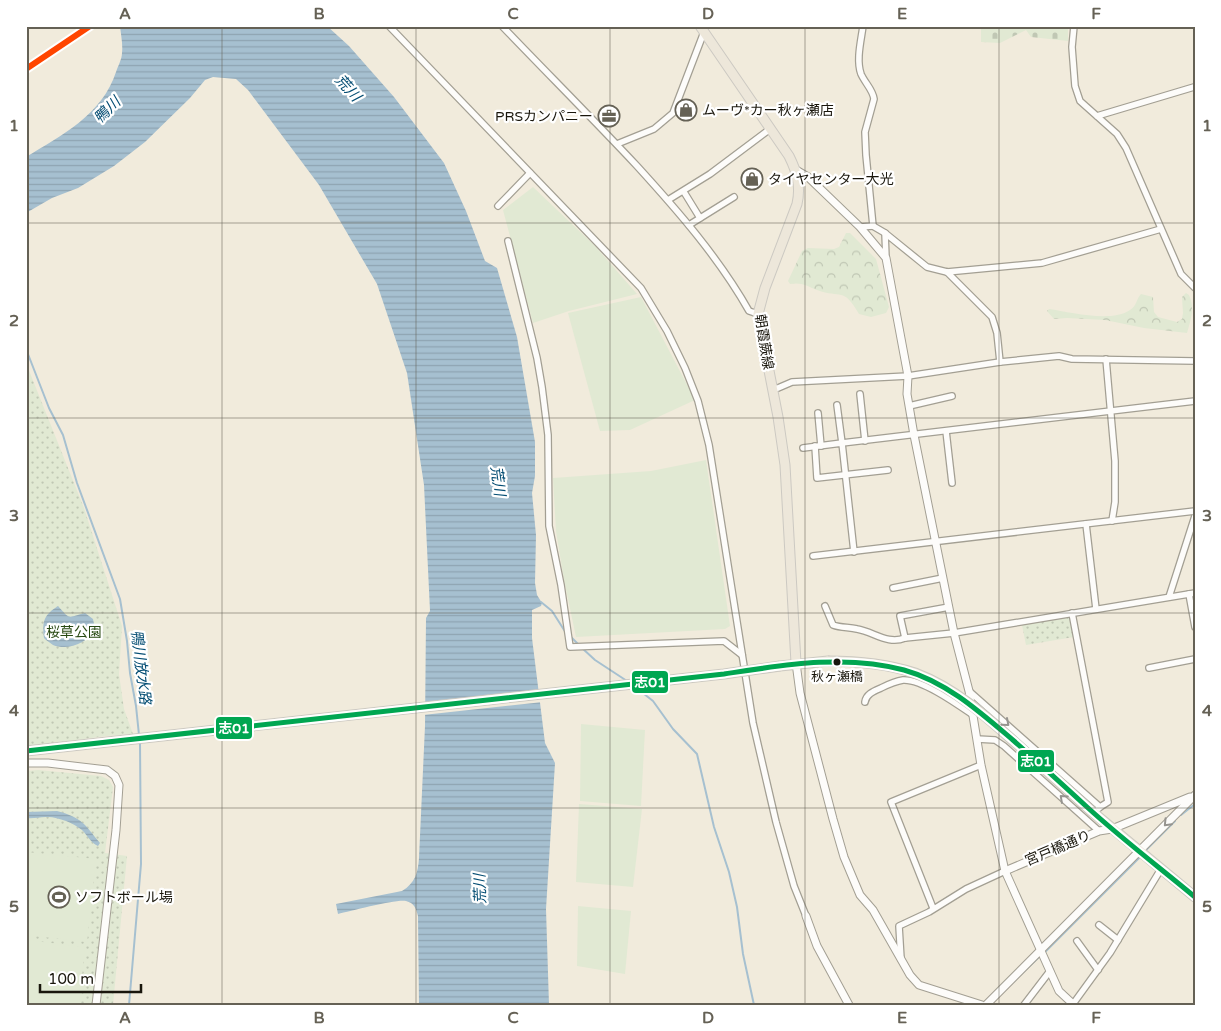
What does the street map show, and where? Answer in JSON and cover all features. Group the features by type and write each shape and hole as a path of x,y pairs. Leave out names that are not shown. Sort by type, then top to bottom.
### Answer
{"main road":[{"name":"朝霞蕨線","path":"702,29 789,156 796,170 799,188 797,204 762,295 758,314 779,424 786,482 796,664"},
{"path":"26,750 724,674 796,664 828,661 862,662 896,668 916,674 945,687 988,718 1094,809 1112,829 1195,898"}],"street":[{"path":"389,26 641,288 664,325 686,368 698,401 708,445 753,723 768,791 794,886 817,946 848,1005"},
{"path":"502,26 617,144 668,200 707,247 749,311 758,314"},
{"path":"863,26 859,63 860,72 874,94 865,132 873,226"},
{"path":"1074,26 1072,47 1075,86 1080,101 1116,134 1126,148 1181,274 1195,288"},
{"path":"617,144 654,128 673,113 702,29"},
{"path":"1096,116 1194,87"},
{"path":"668,200 684,192 770,129"},
{"path":"796,170 808,177 860,227 886,258"},
{"path":"498,206 530,173"},
{"path":"684,192 700,218"},
{"path":"688,225 734,197"},
{"path":"860,227 873,226 885,233 927,267 947,272 1042,263 1162,229"},
{"path":"885,233 886,258 908,376 907,394 914,435 954,633 969,690 981,764 1005,871 1059,991 1074,1004 1118,940 1161,869"},
{"path":"508,241 533,339 540,377 548,435 549,526 561,585 570,647 724,641 742,655"},
{"path":"947,272 992,317 1000,362"},
{"path":"772,389 792,382 908,376 1000,362 1059,356 1072,359 1195,361"},
{"path":"1106,359 1115,461 1115,502 1112,521"},
{"path":"860,394 865,441"},
{"path":"909,406 952,396"},
{"path":"803,448 1195,401"},
{"path":"838,405 854,552"},
{"path":"818,413 818,478 888,470"},
{"path":"946,431 952,483"},
{"path":"814,556 1195,511"},
{"path":"1169,597 1195,516"},
{"path":"1086,524 1096,609"},
{"path":"893,588 943,578"},
{"path":"825,606 833,626 859,629 898,641 905,638 954,633 1192,594 1195,627"},
{"path":"905,638 900,616 949,607"},
{"path":"969,690 1094,809 1108,802 1072,613"},
{"path":"1149,668 1195,660"},
{"path":"796,664 803,706 844,857 860,895 873,910 910,974 919,985 982,1005"},
{"path":"864,702 870,693 903,680 928,688 973,715"},
{"path":"977,739 995,740 1004,746 1099,831"},
{"path":"26,763 48,763 106,770 115,776 119,785 116,830 96,1005"},
{"path":"933,908 891,802 981,764"},
{"path":"986,1005 1042,953 1143,853 1195,795"},
{"name":"宮戸橋通り","path":"1005,871 1099,831 1112,829 1195,795"},
{"path":"901,959 899,926 929,912 966,889 1005,871"},
{"path":"1099,925 1118,940"},
{"path":"1077,940 1098,970"},
{"path":"1024,1005 1050,971"}],"green space":[{"path":"981,26 1068,26 1068,41 1031,37 1026,30 1000,43 981,42"},
{"path":"533,187 595,246 637,294 569,311 533,323 503,210"},
{"path":"846,233 850,233 876,259 889,307 886,313 871,317 859,314 854,305 845,296 801,284 790,284 788,281 802,251 808,248 834,249 839,247"},
{"path":"1186,293 1191,300 1192,309 1187,333 1144,328 1105,320 1054,319 1047,311 1049,309 1090,316 1112,316 1130,310 1141,294 1153,297 1154,312 1158,317 1177,322 1182,319 1182,297"},
{"path":"641,297 695,400 630,430 600,431 568,313"},
{"name":"桜草公園","path":"26,363 84,508 122,626 119,674 124,709 133,734 26,747"},
{"path":"706,460 730,626 725,629 576,637 556,531 553,478 651,471"},
{"path":"1071,617 1074,637 1026,645 1022,625"},
{"path":"581,724 645,730 641,806 580,801"},
{"path":"38,770 101,776 109,780 113,787 105,853 127,856 113,1005 26,1005 26,771"},
{"path":"579,804 642,809 633,887 576,882"},
{"name":"ソフトボール場","path":"26,852 96,859 87,942 26,935"},
{"path":"578,906 631,911 625,974 577,966"},
{"name":"ソフトボール場","path":"26,940 85,947 79,1005 26,1005"}],"water":[{"path":"120,26 327,26 349,46 394,97 444,163 466,211 485,261 497,268 517,337 535,442 535,476 532,493 536,535 535,583 537,595 542,603 541,606 532,610 532,638 545,743 555,763 546,909 549,1005 419,1005 418,916 413,905 406,901 401,901 338,914 336,904 402,891 410,885 417,873 425,726 426,618 430,611 424,485 407,373 377,284 319,185 248,90 236,79 213,77 205,80 190,98 145,142 114,166 78,188 52,198 26,213 26,157 67,132 91,112 101,100 110,87 121,58"},
{"path":"58,606 70,617 85,613 93,619 95,630 92,635 77,645 65,647 53,645 44,638 43,627 45,619"},
{"path":"57,811 82,822 100,843 98,846 82,830 65,820 50,817 26,818 26,812"}],"pier":[{"path":"541,689 543,702 423,715 423,703"}],"waterway":[{"name":"鴨川放水路","path":"26,349 49,408 63,435 77,483 120,599 139,735"},
{"path":"541,602 552,611 566,633"},
{"path":"570,636 579,645"},
{"path":"582,648 595,660 627,681"},
{"path":"634,686 653,701 673,729 697,754 714,827 729,872 737,907 743,954 754,1005"},
{"name":"鴨川放水路","path":"129,1005 141,864 140,743"},
{"path":"1181,815 1195,804"},
{"path":"1144,852 1175,821"},
{"path":"1044,953 1141,856"},
{"path":"1009,986 1040,956"}],"transit line":[{"path":"26,69 90,26"},
{"name":"志01","path":"26,751 724,674 769,667 837,662 882,665 920,675 949,690 963,700 1014,741 1114,830 1195,897"}],"place":[{"name":"ムーヴ*カー秋ヶ瀬店","path":"686,110"},
{"name":"PRSカンパニー","path":"609,116"},
{"name":"タイヤセンター大光","path":"752,179"},
{"name":"秋ヶ瀬橋","path":"837,662"},
{"name":"ソフトボール場","path":"59,897"}],"water label":[{"name":"荒川","path":"348,88"},
{"name":"鴨川","path":"107,110"},
{"name":"荒川","path":"498,481"},
{"name":"荒川","path":"480,889"}]}
